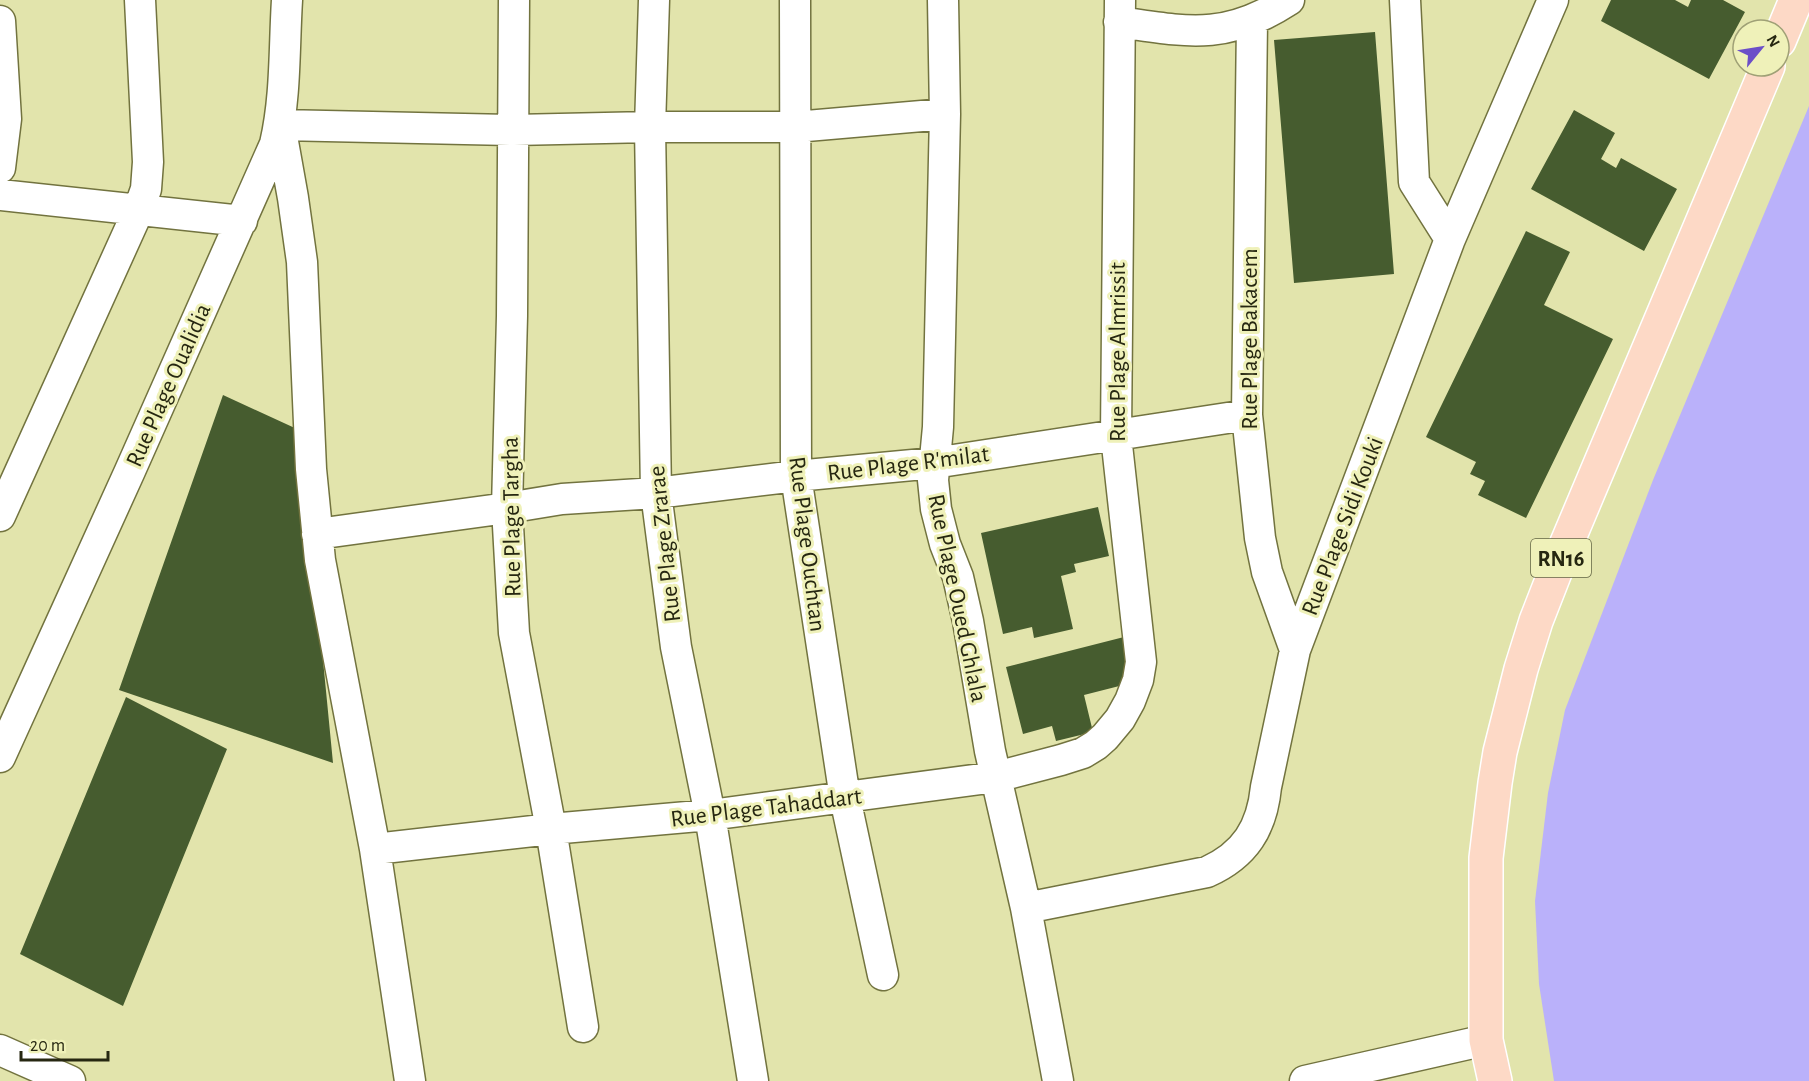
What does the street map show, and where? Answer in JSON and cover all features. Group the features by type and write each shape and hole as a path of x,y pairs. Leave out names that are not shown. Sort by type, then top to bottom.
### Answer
{"main road":[{"path":"1789,18 1796,0"},
{"name":"RN16","path":"1495,1081 1486,1040 1486,858 1500,752 1521,669 1536,621 1561,556 1763,78"}],"street":[{"path":"0,516 139,210 146,189 148,162 140,0"},
{"name":"Rue Plage Oualidia","path":"0,757 275,144 283,105 287,0"},
{"name":"Rue Plage Targha","path":"514,0 507,508 514,633 551,829 583,1027"},
{"name":"Rue Plage Zrarae","path":"654,0 650,127 656,493 676,647 710,815 753,1081"},
{"name":"Rue Plage Ouchtan","path":"795,0 796,476 844,798 883,975"},
{"name":"Rue Plage Oued Ghlala","path":"943,0 945,114 938,427 933,463 936,509 945,544 958,577 968,621 990,751 1026,908 1058,1081"},
{"path":"1119,11 1192,32 1214,30 1252,21 1289,0"},
{"path":"1405,0 1414,182 1450,239"},
{"name":"Rue Plage Sidi Kouki","path":"1026,908 1207,872 1223,865 1252,836 1264,806 1295,650 1450,239 1553,0"},
{"name":"Rue Plage Almrissit","path":"1119,11 1116,436 1141,649 1138,680 1130,701"},
{"path":"0,21 6,119 0,168"},
{"name":"Rue Plage Bakacem","path":"1252,21 1247,415 1255,504 1262,549 1267,572 1295,650"},
{"path":"410,1081 375,849 317,534 311,469 302,262 280,125 514,130 795,127 945,114"},
{"path":"0,195 242,221"},
{"name":"Rue Plage R'milat","path":"317,534 562,499 656,493 796,476 933,463 1247,415"},
{"name":"Rue Plage Tahaddart","path":"375,849 551,829 710,815 996,777 1083,753 1105,737 1130,701"},
{"path":"1305,1081 1486,1040"},
{"path":"0,1050 70,1081"}],"shaded area":[{"path":"1809,106 1809,1081 1554,1081 1539,984 1535,901 1548,793 1565,710 1653,480"}],"building":[{"path":"1611,0 1675,0 1688,7 1691,0 1723,0 1745,12 1742,18 1731,18 1731,38 1709,79 1601,21"},
{"path":"1375,32 1394,274 1294,283 1274,40"},
{"path":"1574,110 1615,133 1601,159 1616,168 1621,158 1677,189 1644,251 1531,189"},
{"path":"1526,231 1570,252 1544,305 1613,339 1526,518 1478,495 1485,481 1470,474 1476,462 1426,437"},
{"path":"223,395 310,435 306,485 333,763 119,690"},
{"path":"1098,507 1109,556 1074,564 1076,572 1061,576 1073,629 1034,638 1032,627 1003,634 981,533"},
{"path":"1124,637 1135,682 1084,695 1093,732 1056,741 1052,726 1023,734 1006,667"},
{"path":"126,697 227,749 123,1006 20,954"}]}
